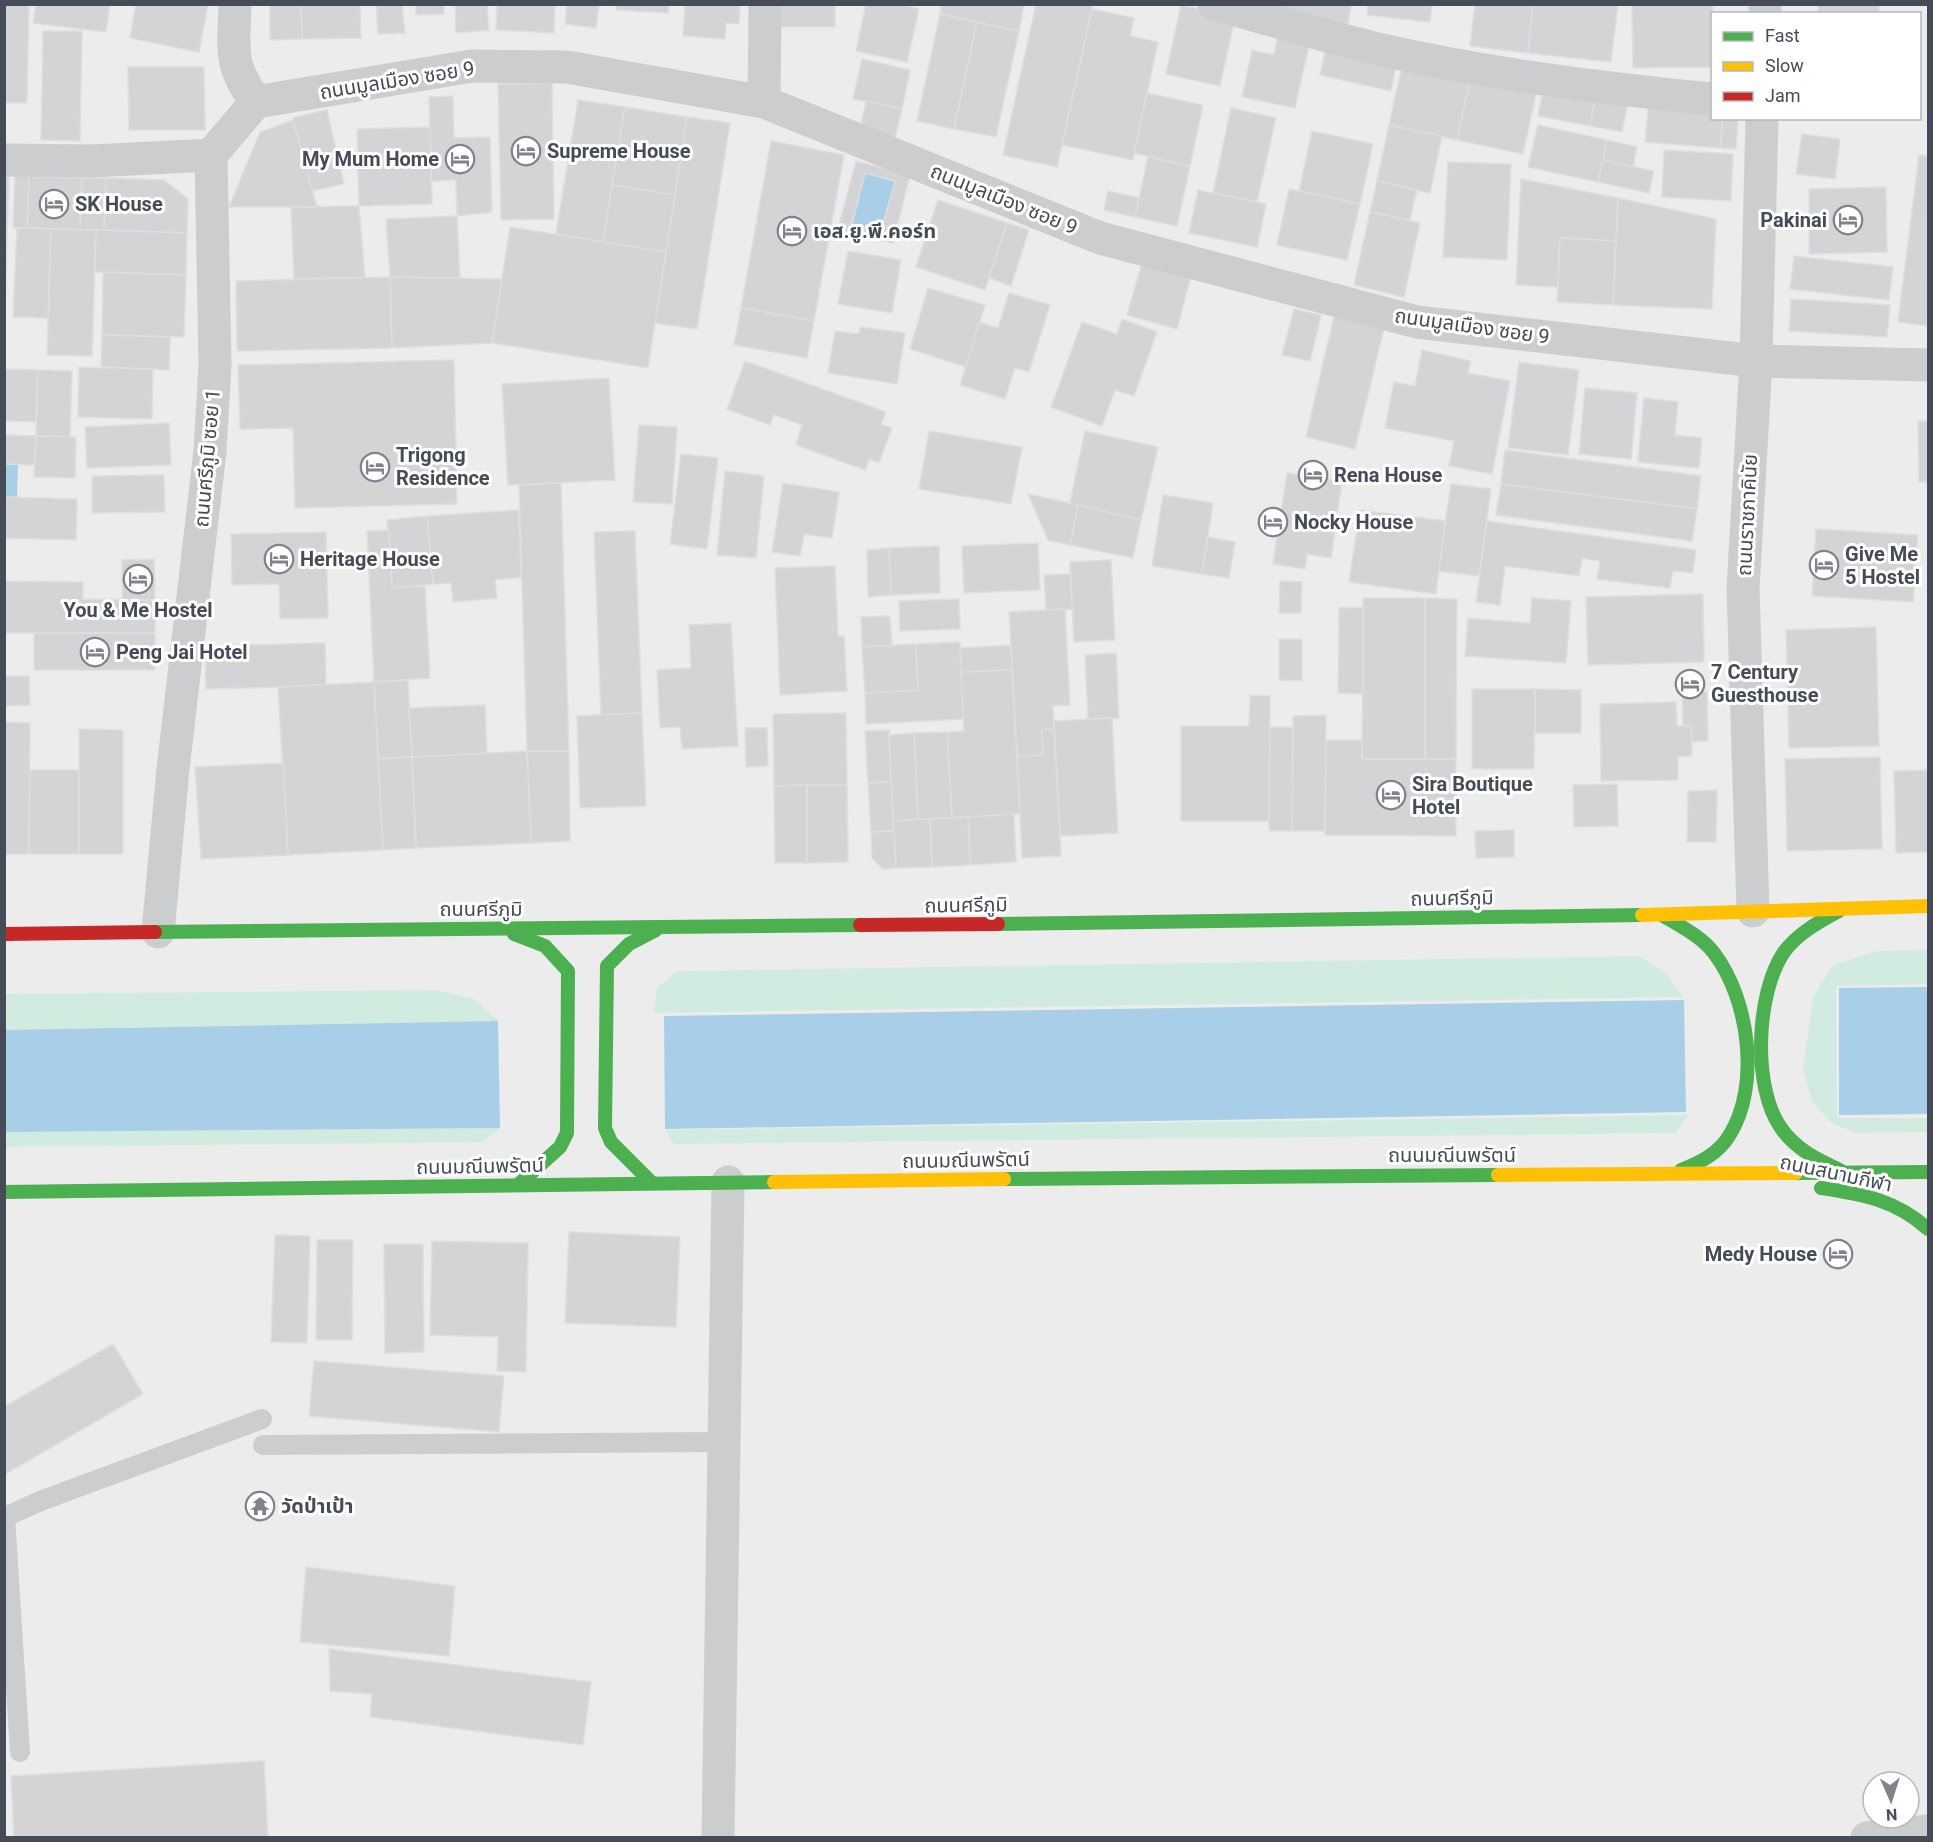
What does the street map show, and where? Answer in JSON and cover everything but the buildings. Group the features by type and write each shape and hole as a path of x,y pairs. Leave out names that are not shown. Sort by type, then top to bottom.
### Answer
{"main road":[{"name":"ถนนศรีภูมิ","path":"4,934 1662,915 1929,906"},
{"path":"1844,908 1801,933 1783,953 1762,1010 1764,1067 1775,1119 1788,1137 1809,1156 1844,1172"},
{"path":"1662,915 1695,935 1715,954 1742,1008 1746,1066 1740,1118 1729,1137 1710,1158 1676,1173"},
{"path":"652,1183 611,1142 605,1128 607,966 620,948 637,937 667,927"},
{"path":"492,929 539,940 555,952 568,971 567,1133 560,1147 518,1185"},
{"name":"ถนนสนามกีฬา","path":"1727,1172 1875,1197 1910,1211 1929,1229"},
{"name":"ถนนมณีนพรัตน์","path":"4,1192 728,1182 1929,1172"}],"street":[{"path":"4,159 91,161 211,155 256,102 240,80 234,61 235,4"},
{"path":"764,102 765,4"},
{"path":"1214,4 1377,49 1453,64 1620,90 1711,99"},
{"name":"ถนนมูลเมือง ซอย 9","path":"256,102 472,66 567,67 764,102 1101,238 1417,322 1756,361 1929,365"},
{"name":"ถนนราชภาคินัย","path":"1753,911 1743,589 1756,361 1762,120"},
{"name":"ถนนศรีภูมิ ซอย 1","path":"158,932 173,769 210,451 215,364 211,155"},
{"path":"718,1838 728,1182"},
{"path":"1867,1838 1929,1831"}],"lane":[{"path":"20,1752 5,1517 43,1500 262,1419"},
{"path":"263,1445 724,1442"}],"green space":[{"path":"1928,950 1928,984 1836,986 1837,1118 1928,1118 1928,1132 1857,1133 1833,1124 1812,1102 1803,1068 1813,997 1833,965 1878,951"},
{"path":"1639,956 1666,973 1683,997 654,1013 657,988 677,971"},
{"path":"437,990 474,999 498,1021 5,1030 4,994"},
{"path":"1689,1115 1675,1133 674,1144 665,1130"},
{"path":"500,1128 483,1142 4,1147 5,1132"}],"water":[{"path":"865,173 895,181 881,232 852,224"},
{"path":"5,464 18,465 17,497 5,497"},
{"path":"1928,987 1928,1114 1839,1115 1839,988"},
{"path":"1684,1000 1686,1112 665,1129 664,1016"},
{"path":"498,1021 500,1128 5,1132 5,1030"}],"traffic: fast":[{"path":"1839,911 1802,934 1784,952 1768,991 1761,1040 1765,1089 1781,1128 1800,1148 1840,1170"},
{"path":"998,924 1642,915"},
{"path":"1662,915 1697,936 1714,953 1736,994 1747,1043 1748,1068 1745,1093 1739,1116 1729,1136 1714,1153 1681,1170"},
{"path":"155,932 860,925"},
{"path":"652,1183 611,1142 605,1128 607,966 629,944 656,930"},
{"path":"514,934 545,946 568,971 567,1133 560,1147 518,1185"},
{"path":"1796,1173 1928,1172"},
{"path":"1004,1179 1498,1175"},
{"path":"4,1192 774,1182"},
{"path":"1821,1188 1878,1200 1904,1211 1928,1229"}],"traffic: slow":[{"path":"1642,915 1928,906"},
{"path":"1498,1175 1796,1173"},
{"path":"774,1182 1004,1179"}],"traffic: jam":[{"path":"860,925 998,924"},
{"path":"4,934 155,932"}],"place":[{"name":"Supreme House","path":"526,151"},
{"name":"My Mum Home","path":"460,159"},
{"name":"SK House","path":"54,204"},
{"name":"Pakinai","path":"1848,220"},
{"name":"เอส.ยู.พี.คอร์ท","path":"792,231"},
{"name":"Trigong Residence","path":"375,467"},
{"name":"Rena House","path":"1313,475"},
{"name":"Nocky House","path":"1273,522"},
{"name":"Heritage House","path":"279,559"},
{"name":"Give Me 5 Hostel","path":"1824,565"},
{"name":"You & Me Hostel","path":"138,579"},
{"name":"Peng Jai Hotel","path":"95,652"},
{"name":"7 Century Guesthouse","path":"1690,684"},
{"name":"Sira Boutique Hotel","path":"1391,795"},
{"name":"Medy House","path":"1838,1254"},
{"name":"วัดป่าเป้า","path":"260,1506"}]}
